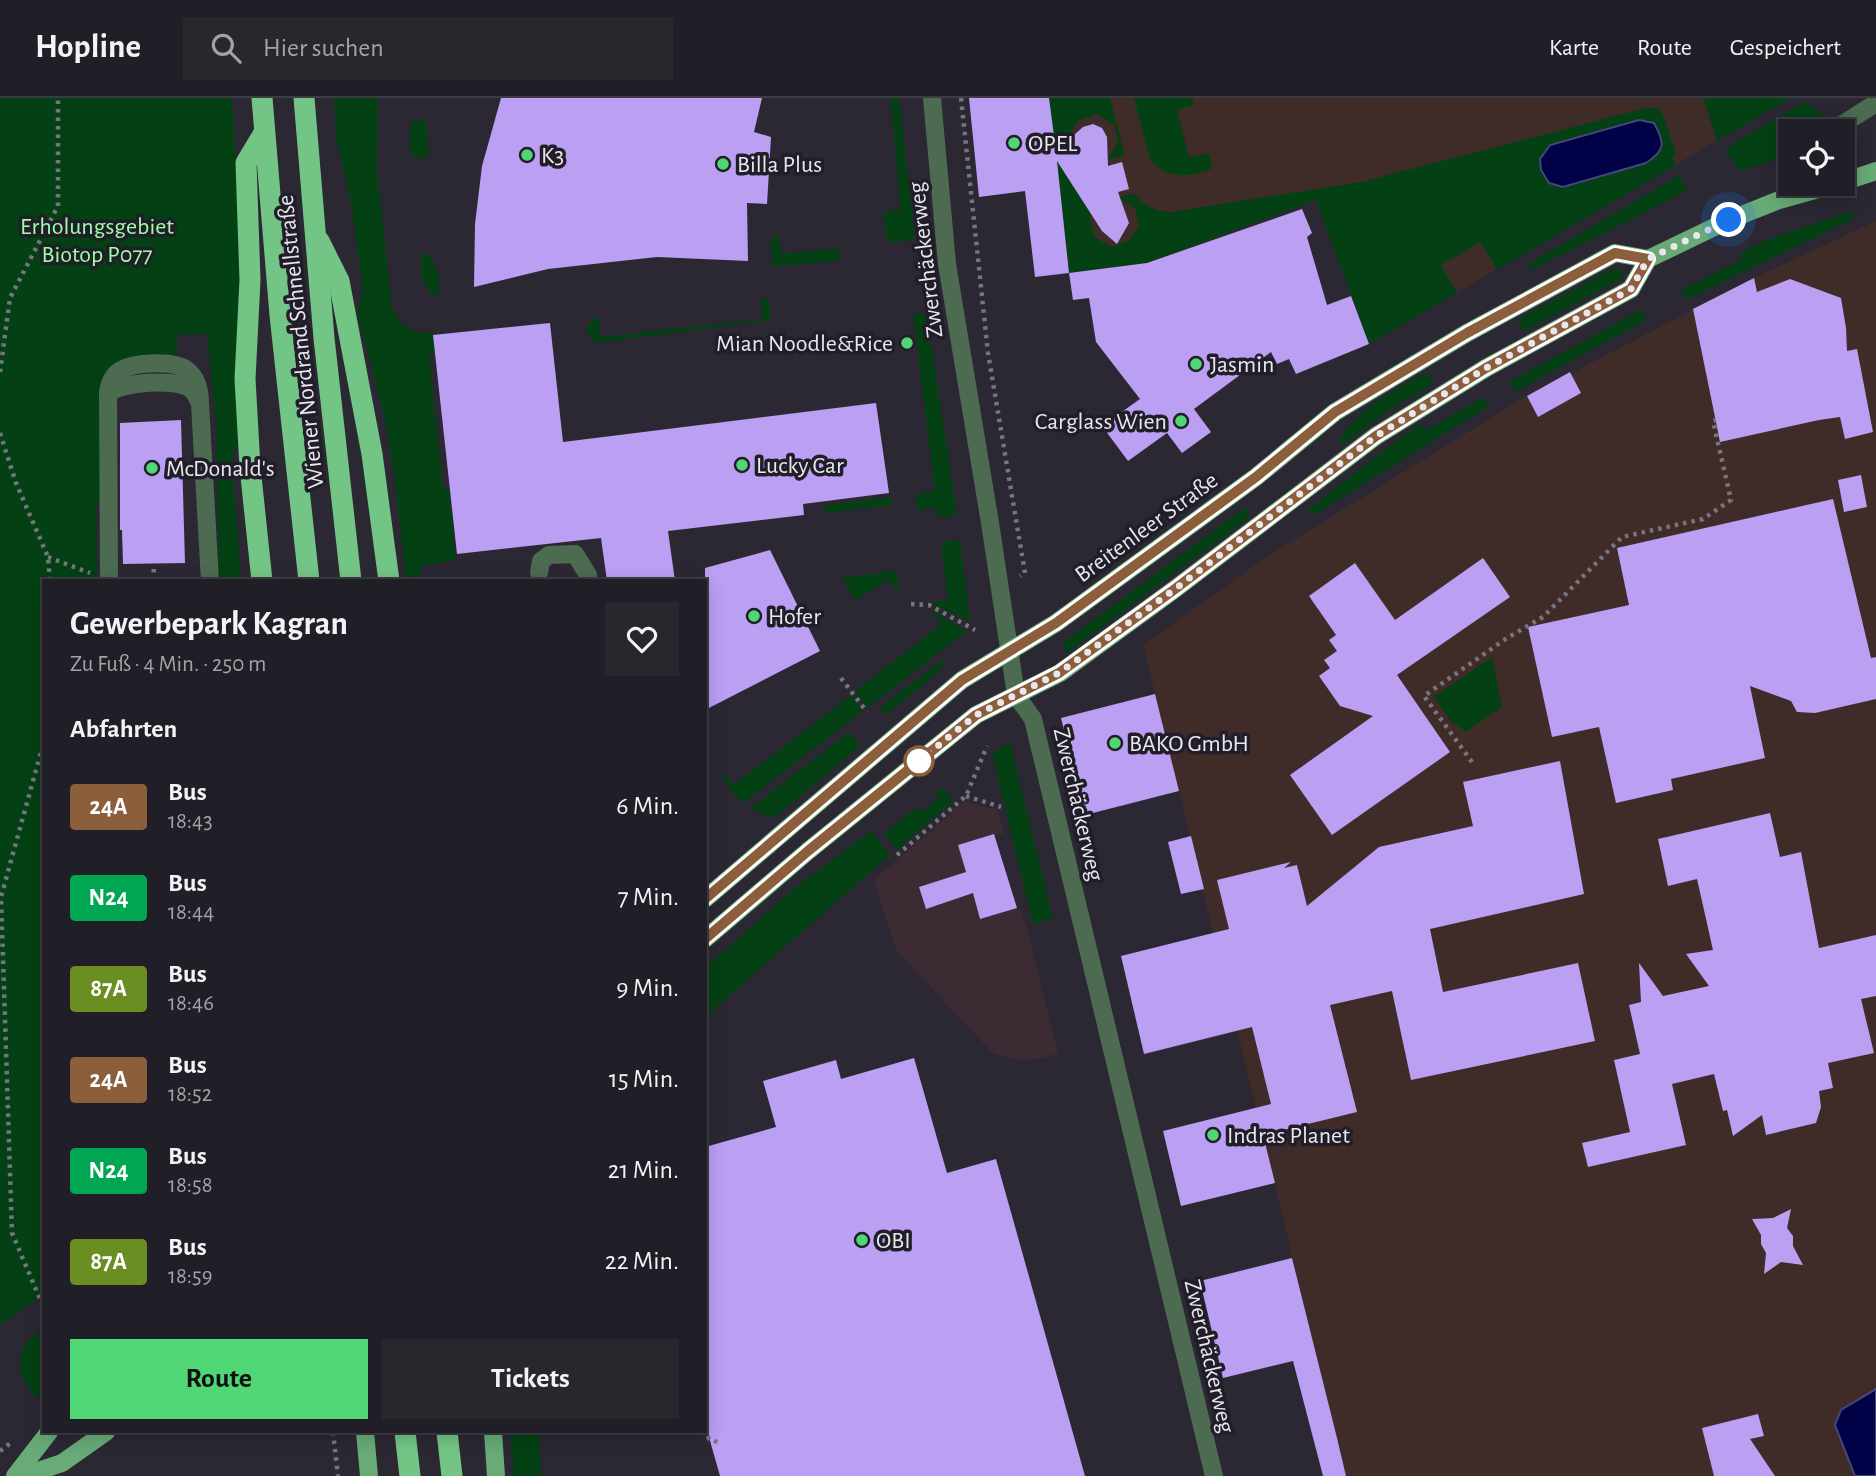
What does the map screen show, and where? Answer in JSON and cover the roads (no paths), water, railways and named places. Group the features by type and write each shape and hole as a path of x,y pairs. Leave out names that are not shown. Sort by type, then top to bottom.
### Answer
{"highway":[{"name":"Wiener Nordrand Schnellstraße","path":"262,98 280,315 309,579"},
{"name":"Wiener Nordrand Schnellstraße","path":"304,98 313,229 351,579"},
{"path":"262,579 250,467 245,379 250,280 246,163 264,133"},
{"path":"313,229 339,281 372,454 389,579"},
{"path":"405,1433 410,1476"},
{"path":"447,1433 452,1476"}],"main road":[{"path":"1855,178 1876,171"},
{"path":"707,937 808,851 976,715 1059,673 1175,589 1376,436 1409,414 1631,289 1648,259 1729,220 1793,196"},
{"name":"Breitenleer Straße","path":"707,897 962,680 1056,623 1256,477 1335,412 1479,326 1615,253 1648,259"},
{"path":"15,1476 47,1433"},
{"path":"23,1476 62,1463 105,1433"},
{"path":"365,1433 369,1476"},
{"path":"493,1433 496,1476"}],"street":[{"name":"Zwerchäckerweg","path":"933,98 947,264 1016,695 1033,719 1214,1476"},
{"path":"1851,119 1876,103"},
{"path":"108,579 108,394 115,388 129,384 175,383 192,390 200,404 210,579"},
{"path":"539,573 541,561 549,555 575,554 589,579"}],"place":[{"name":"OPEL","path":"1014,143"},
{"name":"K3","path":"527,155"},
{"name":"Billa Plus","path":"723,164"},
{"name":"Mian Noodle&Rice","path":"907,343"},
{"name":"Jasmin","path":"1196,364"},
{"name":"Carglass Wien","path":"1181,421"},
{"name":"Lucky Car","path":"742,465"},
{"name":"McDonald's","path":"152,468"},
{"name":"Hofer","path":"754,616"},
{"name":"BAKO GmbH","path":"1115,743"},
{"name":"Indras Planet","path":"1213,1135"},
{"name":"OBI","path":"862,1240"}],"park label":[{"name":"Erholungsgebiet Biotop P077","path":"97,240"}]}
